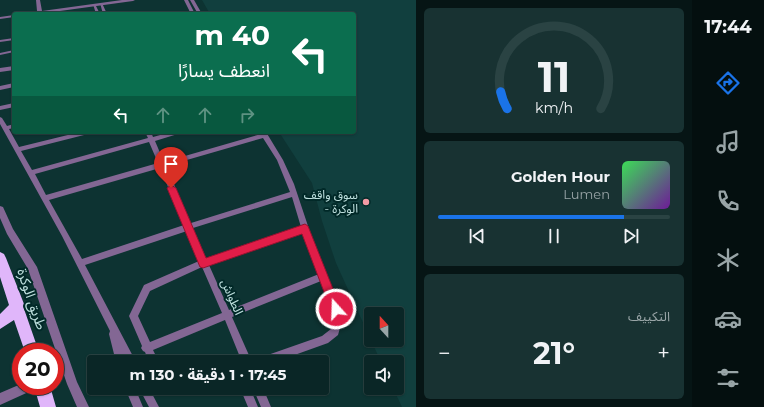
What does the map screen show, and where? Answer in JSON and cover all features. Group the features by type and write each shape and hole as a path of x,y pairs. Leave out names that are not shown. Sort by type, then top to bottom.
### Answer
{"highway":[{"name":"طريق الوكرة","path":"0,258 29,343"},
{"path":"0,322 12,313 16,304"},
{"path":"45,395 48,407"}],"street":[{"path":"38,0 40,12 133,0"},
{"path":"0,18 12,16"},
{"path":"0,209 10,231 32,267 72,384 83,407"},
{"path":"0,399 12,394"}],"lane":[{"path":"186,0 192,12"},
{"path":"192,0 199,12"},
{"path":"94,4 97,12"},
{"path":"101,4 104,12"},
{"path":"0,41 12,39"},
{"path":"0,54 12,51"},
{"path":"0,70 12,68"},
{"path":"0,88 12,85"},
{"path":"0,108 12,105"},
{"path":"0,120 45,198 127,355"},
{"path":"5,128 12,126"},
{"path":"17,150 80,134"},
{"path":"30,173 150,136 164,134"},
{"path":"45,198 264,134 284,168 336,309 338,321 335,332 325,340 282,355"},
{"name":"الطواش","path":"150,136 203,263 244,355"},
{"path":"80,263 294,194"},
{"path":"150,355 133,316 147,288 203,263 305,228"},
{"path":"146,348 323,276"},
{"path":"109,321 118,355"},
{"path":"133,395 138,407"},
{"path":"148,395 154,407"},
{"path":"248,395 253,407"},
{"path":"261,395 266,407"}],"shaded area":[{"name":"سوق واقف - الوكرة","path":"202,0 416,0 416,407 402,407 396,395 404,395 404,355 378,355 374,347 404,347 404,307 364,307 364,325 336,263 322,221 312,183 280,134 356,134 356,12 209,12"}],"place":[{"name":"سوق واقف - الوكرة","path":"366,202"}],"route":[{"path":"171,188 203,263 305,228 336,309"}]}
